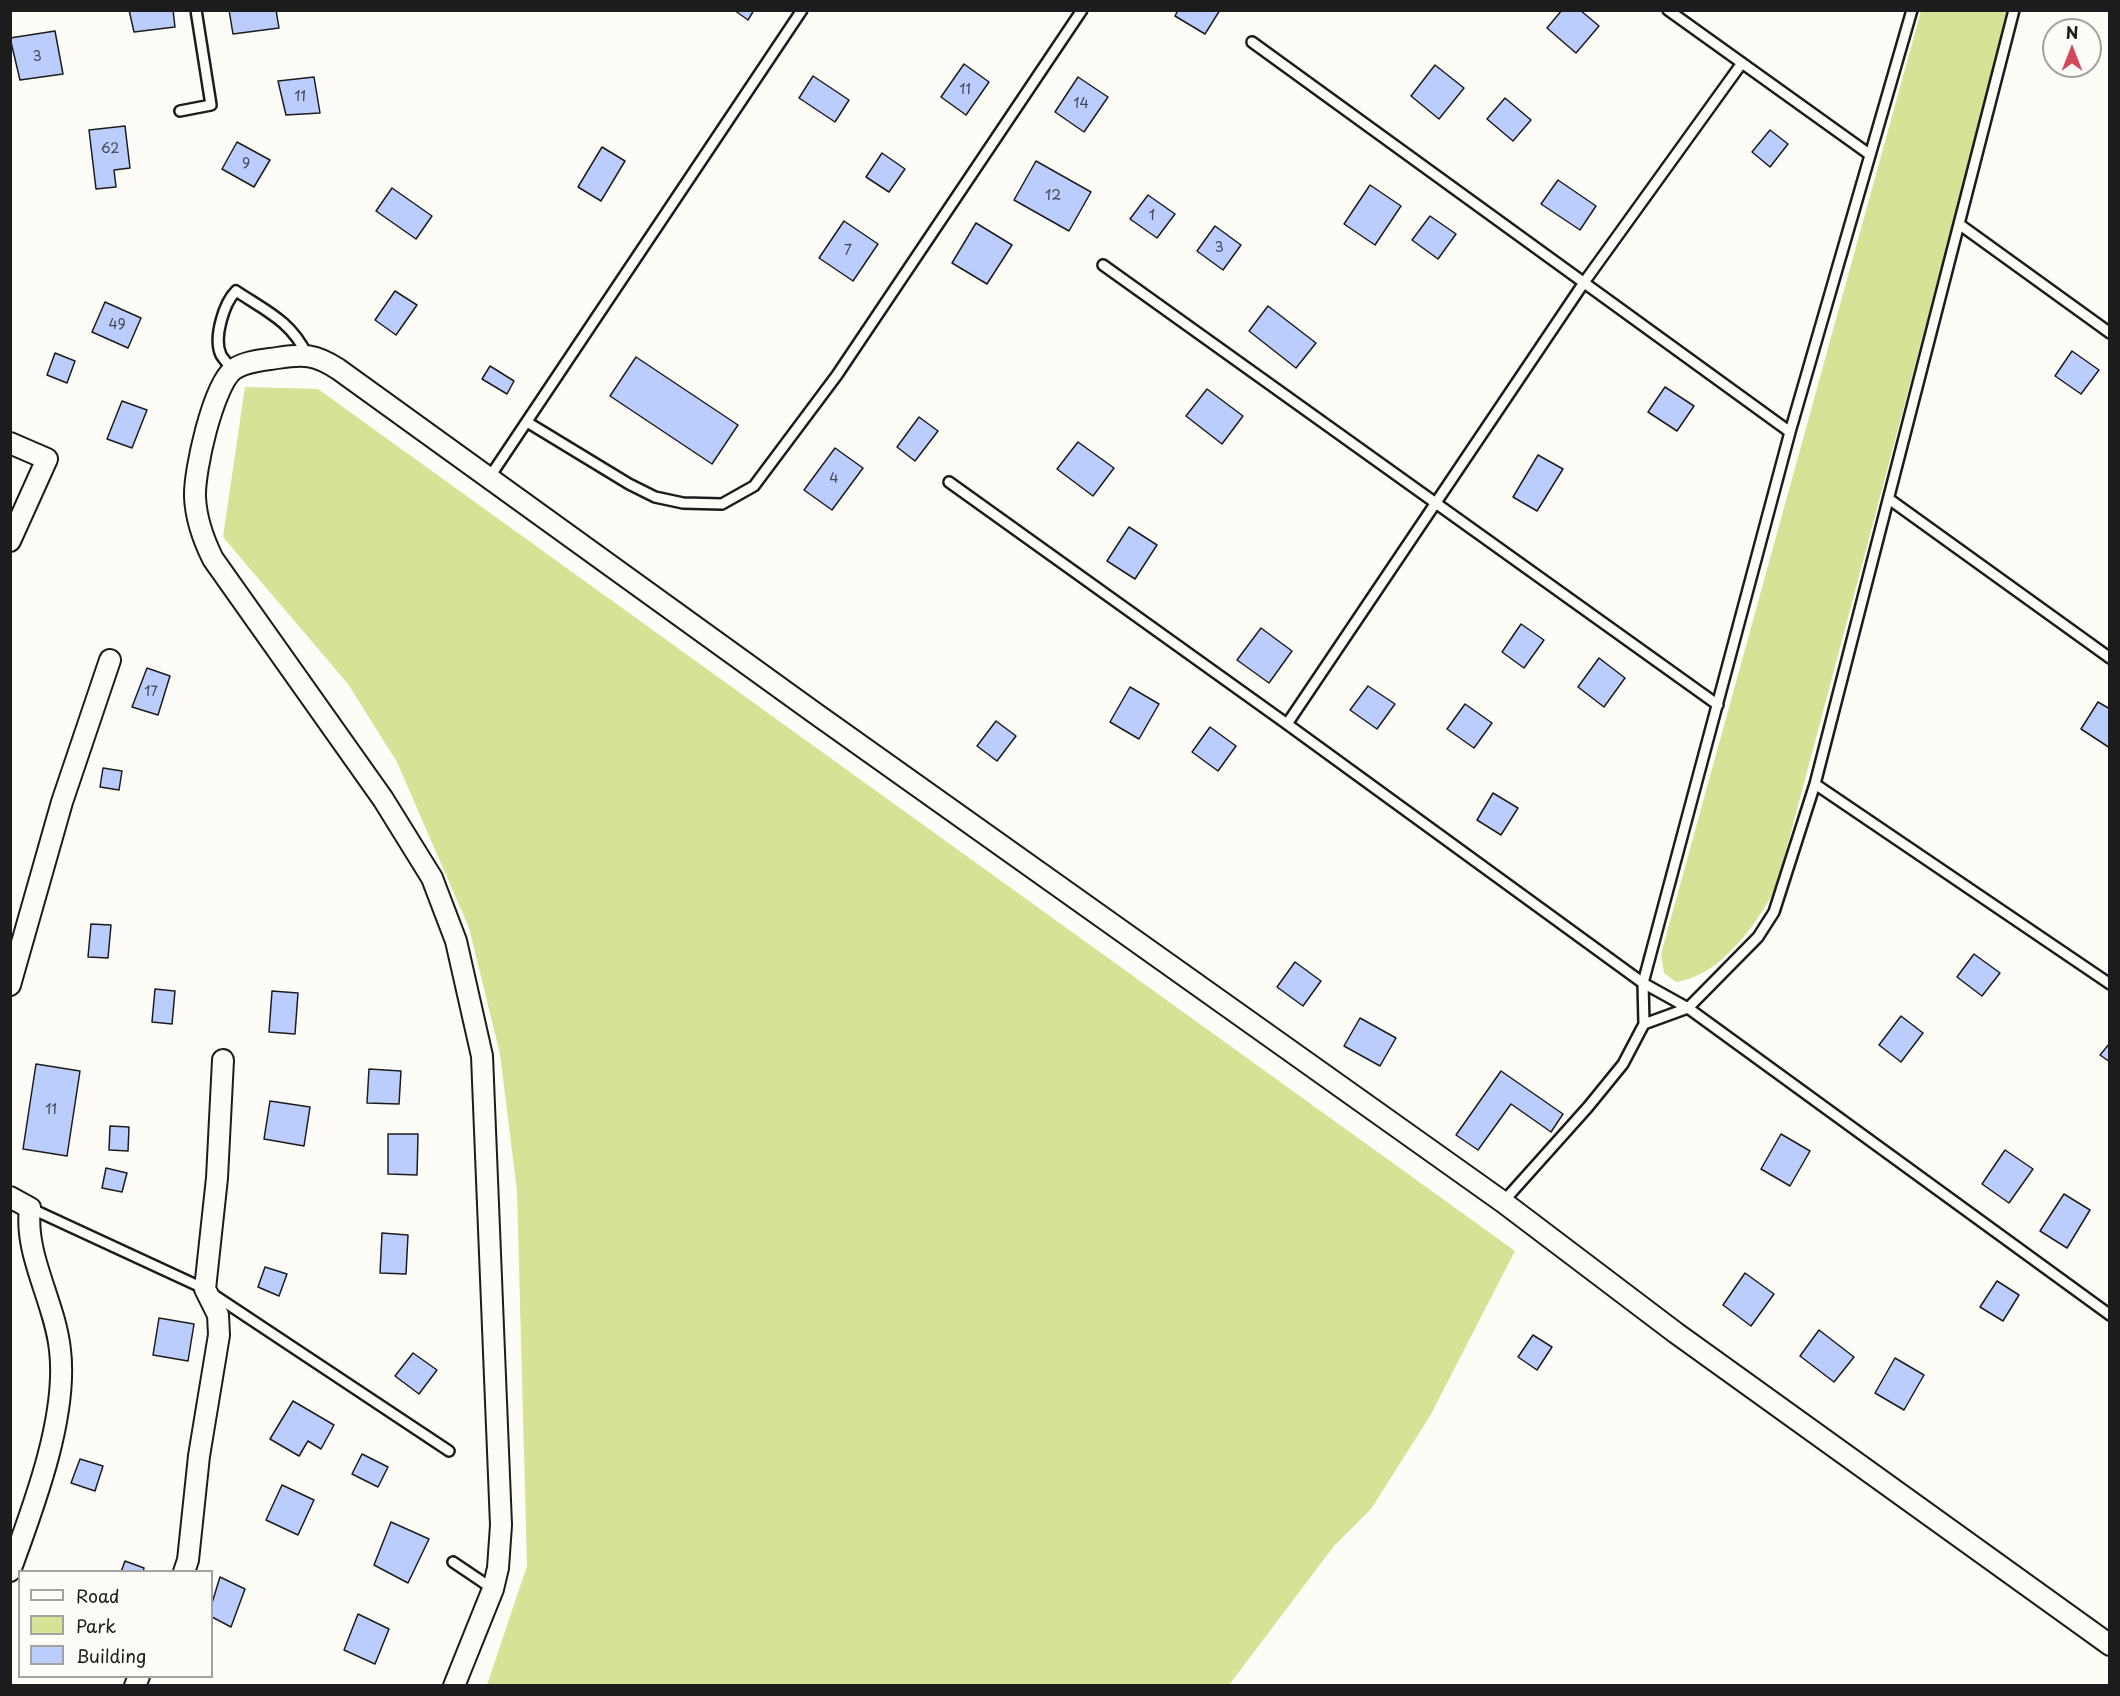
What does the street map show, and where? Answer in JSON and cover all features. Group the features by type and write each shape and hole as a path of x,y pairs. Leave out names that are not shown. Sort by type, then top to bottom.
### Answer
{"street":[{"path":"454,1686 493,1589 498,1568 501,1525 495,1341 484,1156 482,1056 472,1008 456,941 432,878 382,799 213,559 203,538 195,496 197,474 215,405 233,370 250,363 307,355 320,357 338,369 1503,1202 1676,1333 2109,1645"},
{"path":"10,443 47,459 10,541"},
{"path":"10,985 62,802 110,660"},
{"path":"185,1570 188,1560 199,1456 219,1335 218,1315 206,1289 217,1178 223,1060"},
{"path":"10,1197 30,1208 28,1223 54,1316 58,1339 61,1390 36,1497 10,1571"}],"lane":[{"path":"180,111 211,105 196,10"},
{"path":"489,478 802,10"},
{"path":"527,422 629,484 655,496 683,503 723,504 754,486 837,375 1082,10"},
{"path":"1668,10 1869,154"},
{"path":"1503,1202 1588,1107 1623,1064 1644,1024 1643,983 1790,432 1912,10"},
{"path":"1644,1024 1688,1008 1758,938 1774,912 1815,784 2014,10"},
{"path":"1252,42 1585,281 1790,432"},
{"path":"1287,724 1433,502 1585,281 1742,63"},
{"path":"1959,224 2109,333"},
{"path":"1103,265 1718,705"},
{"path":"233,370 220,353 219,337 228,300 236,291 279,319 297,335 307,355"},
{"path":"949,482 1643,983 1688,1008 2109,1315"},
{"path":"1889,499 2109,658"},
{"path":"1815,784 2109,984"},
{"path":"30,1208 206,1289 449,1451"},
{"path":"453,1562 493,1589"}],"green space":[{"path":"1921,11 2009,11 1777,885 1749,931 1723,959 1692,978 1676,982 1664,973 1661,954"},
{"path":"245,387 318,389 1515,1251 1430,1416 1371,1509 1334,1546 1229,1685 487,1685 527,1566 517,1191 500,1054 469,928 397,762 348,684 223,537"}],"building":[{"path":"129,10 173,10 175,27 134,32"},
{"path":"229,10 276,10 279,28 233,34"},
{"path":"734,10 754,10 748,20"},
{"path":"1178,10 1220,10 1205,34 1175,16"},
{"path":"1562,10 1580,10 1599,26 1576,53 1547,28"},
{"path":"55,31 63,74 20,80 10,38"},
{"path":"964,64 989,82 966,115 941,97"},
{"path":"1435,65 1464,88 1439,119 1411,96"},
{"path":"813,76 849,100 835,122 799,98"},
{"path":"314,77 320,113 286,115 278,81"},
{"path":"1078,77 1108,97 1084,132 1055,112"},
{"path":"1505,98 1531,120 1513,141 1487,119"},
{"path":"125,126 130,168 114,170 116,187 96,189 89,130"},
{"path":"1770,130 1788,144 1770,167 1752,152"},
{"path":"237,142 270,160 254,187 222,169"},
{"path":"602,147 625,161 601,201 578,187"},
{"path":"882,153 905,169 889,192 866,177"},
{"path":"1036,161 1091,192 1069,231 1014,200"},
{"path":"1558,180 1596,206 1580,230 1541,204"},
{"path":"1370,185 1401,206 1375,245 1344,224"},
{"path":"392,188 432,216 416,239 376,211"},
{"path":"1148,195 1175,214 1157,238 1130,219"},
{"path":"1430,216 1456,234 1438,259 1412,240"},
{"path":"844,221 878,244 853,281 819,258"},
{"path":"976,223 1012,245 987,284 952,263"},
{"path":"1215,226 1241,245 1223,270 1197,251"},
{"path":"395,291 417,305 396,335 375,320"},
{"path":"105,302 141,318 128,348 92,332"},
{"path":"1268,306 1316,343 1296,368 1249,331"},
{"path":"2072,351 2099,370 2081,394 2055,376"},
{"path":"55,353 75,361 67,383 47,375"},
{"path":"636,357 738,425 712,464 610,396"},
{"path":"490,366 514,381 507,394 482,379"},
{"path":"1665,387 1694,406 1677,431 1648,412"},
{"path":"1207,389 1243,416 1222,444 1186,416"},
{"path":"122,401 147,410 132,448 107,439"},
{"path":"919,417 938,431 915,461 897,447"},
{"path":"1078,442 1114,468 1093,496 1057,469"},
{"path":"835,448 863,468 832,510 804,490"},
{"path":"1538,455 1563,469 1537,511 1513,497"},
{"path":"1129,527 1157,545 1135,579 1107,561"},
{"path":"1521,624 1544,640 1524,668 1502,652"},
{"path":"1261,628 1292,651 1269,683 1237,660"},
{"path":"1599,658 1625,678 1604,707 1578,687"},
{"path":"147,668 170,676 158,715 132,707"},
{"path":"1368,686 1395,704 1377,729 1350,710"},
{"path":"1130,687 1159,704 1139,739 1110,722"},
{"path":"2098,702 2110,709 2110,748 2081,729"},
{"path":"1465,704 1492,723 1474,748 1447,729"},
{"path":"996,721 1016,736 997,761 977,746"},
{"path":"1210,727 1236,746 1218,771 1192,752"},
{"path":"103,768 122,771 119,790 100,787"},
{"path":"1493,793 1518,808 1501,835 1477,820"},
{"path":"91,924 111,925 108,958 88,957"},
{"path":"1974,954 2000,973 1982,996 1957,977"},
{"path":"1295,962 1321,981 1303,1006 1277,987"},
{"path":"155,989 175,991 172,1024 152,1022"},
{"path":"272,991 298,993 295,1034 269,1032"},
{"path":"1901,1016 1923,1033 1901,1062 1879,1045"},
{"path":"1360,1018 1396,1038 1380,1066 1344,1046"},
{"path":"2110,1043 2110,1062 2100,1055"},
{"path":"36,1064 80,1071 67,1156 23,1149"},
{"path":"369,1069 401,1071 399,1104 367,1103"},
{"path":"1501,1071 1563,1114 1551,1132 1511,1104 1478,1150 1456,1135"},
{"path":"270,1101 310,1107 304,1146 264,1139"},
{"path":"110,1126 129,1127 128,1151 109,1150"},
{"path":"388,1134 418,1134 417,1175 388,1174"},
{"path":"1781,1134 1810,1151 1790,1186 1761,1169"},
{"path":"2005,1150 2033,1169 2009,1203 1982,1184"},
{"path":"106,1168 127,1173 122,1192 102,1188"},
{"path":"2064,1194 2090,1210 2067,1248 2040,1231"},
{"path":"382,1233 408,1235 406,1274 380,1273"},
{"path":"265,1267 287,1274 279,1296 258,1287"},
{"path":"1745,1273 1774,1294 1751,1326 1723,1305"},
{"path":"1997,1281 2019,1295 2003,1321 1980,1307"},
{"path":"159,1318 194,1324 188,1361 153,1355"},
{"path":"1819,1330 1854,1357 1834,1382 1800,1356"},
{"path":"1533,1335 1552,1347 1537,1370 1518,1357"},
{"path":"413,1353 437,1370 419,1394 395,1376"},
{"path":"1895,1358 1924,1375 1904,1410 1875,1393"},
{"path":"293,1401 334,1425 321,1449 308,1441 299,1456 270,1439"},
{"path":"362,1454 388,1467 378,1487 352,1474"},
{"path":"80,1459 103,1466 95,1491 71,1483"},
{"path":"282,1485 314,1500 298,1535 266,1520"},
{"path":"391,1522 429,1539 408,1583 374,1565"},
{"path":"125,1561 144,1568 144,1570 122,1570"},
{"path":"220,1577 245,1589 231,1627 213,1618 213,1600"},
{"path":"358,1614 389,1629 375,1664 344,1650"}]}
